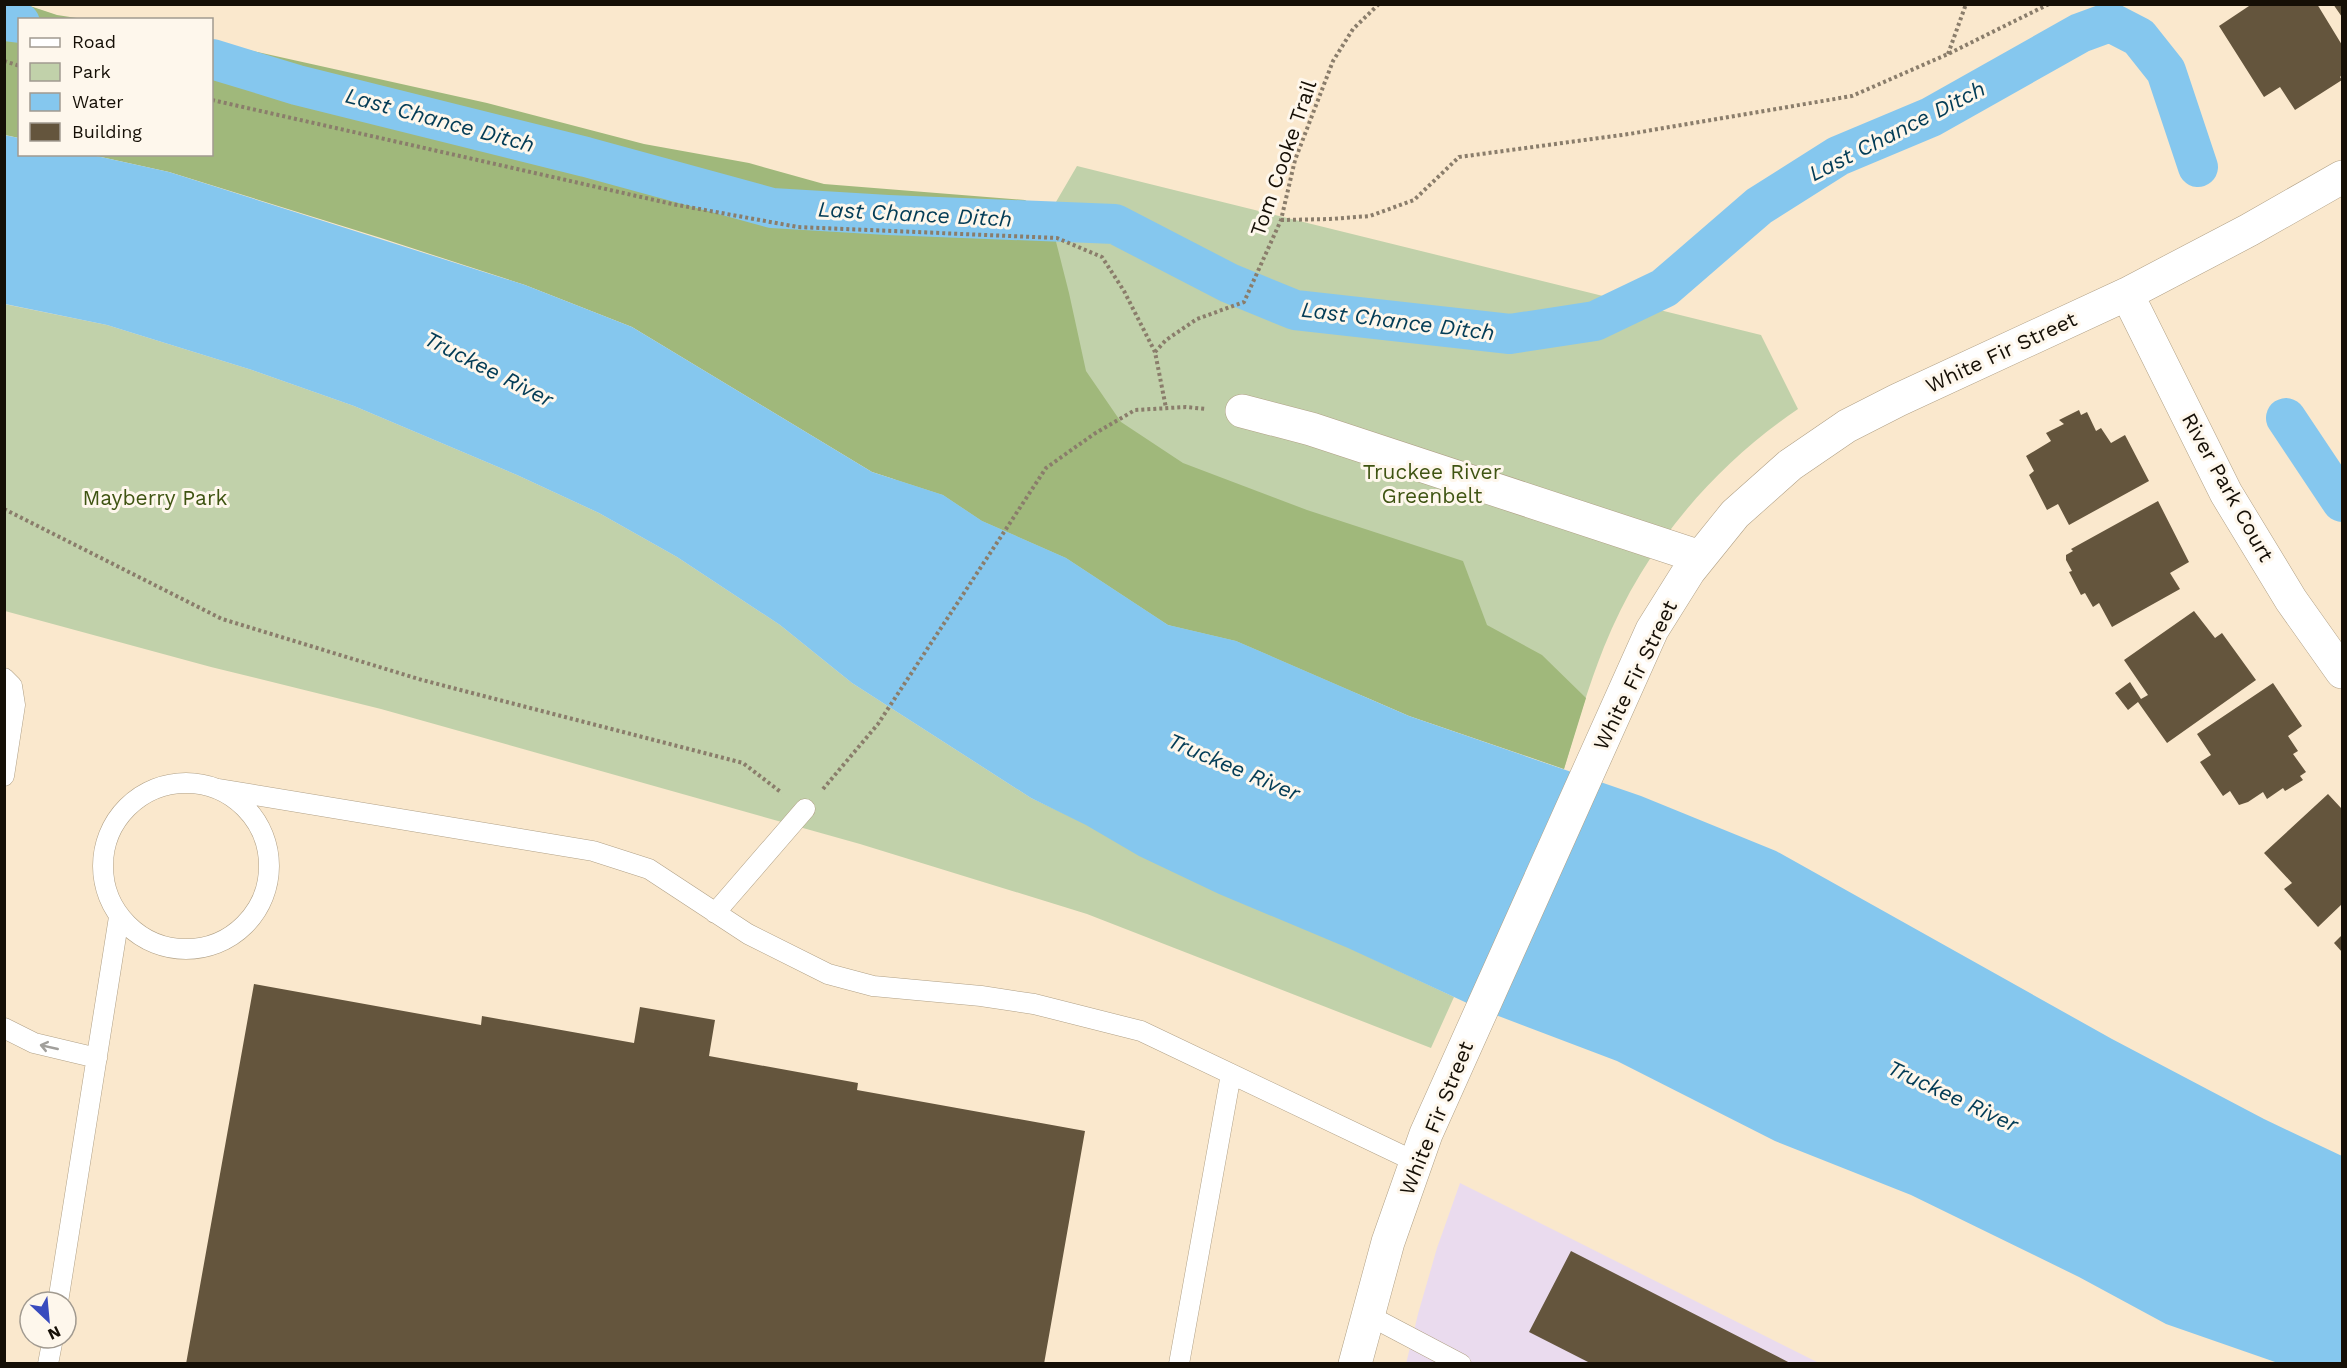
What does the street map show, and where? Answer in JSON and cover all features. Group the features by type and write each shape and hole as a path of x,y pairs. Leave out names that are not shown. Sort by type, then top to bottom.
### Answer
{"street":[{"name":"White Fir Street","path":"1355,1364 1388,1242 1426,1134 1652,630 1700,557 1736,514 1790,465 1848,426 1898,400 2127,294 2249,230 2343,177"},
{"name":"River Park Court","path":"2127,294 2226,493 2291,600 2343,672"},
{"path":"1242,411 1311,429 1700,557"}],"lane":[{"path":"4,678 12,686 15,705 4,776"},
{"path":"219,789 245,807 255,819 264,837 268,850 269,874 257,910 239,930 223,941 195,949 172,948 150,942 128,927 110,902 102,870 103,850 114,822 129,804 152,789 171,784 187,782 203,784 219,789 593,851 649,869 715,913 786,955 828,974 873,986 981,996 1034,1004 1141,1031 1416,1162"},
{"path":"715,913 805,810"},
{"path":"60,1290 119,917"},
{"path":"4,1028 34,1043 97,1058"},
{"path":"1179,1364 1231,1074"},
{"path":"1368,1315 1461,1364"}],"path":[{"name":"Tom Cooke Trail","path":"1155,352 1166,340 1197,319 1244,302 1281,220 1294,160 1333,61 1353,29 1379,4"},
{"path":"1948,54 1966,4"},
{"path":"1281,220 1370,216 1414,200 1459,157 1629,134 1852,96 1948,54 2049,4"},
{"path":"213,100 672,204 798,227 1057,238 1102,257 1124,291 1155,352 1166,408"},
{"path":"4,509 222,619 422,680 742,764 805,810 878,724 1046,468 1094,434 1135,411 1186,407 1242,411"}],"shaded area":[{"path":"1460,1183 1819,1363 1406,1364 1437,1248"}],"green space":[{"path":"4,5 27,5 57,15 76,18 18,18 18,138 5,135"},
{"path":"213,42 487,103 644,144 749,163 824,184 1025,200 1050,218 1086,371 1121,422 1183,463 1307,510 1463,561 1487,625 1542,655 1586,698 1564,769 1409,716 1236,641 1168,625 1066,558 982,521 943,495 872,472 632,327 525,285 169,172 97,156 213,156"},
{"name":"Truckee River Greenbelt","path":"1077,166 1761,335 1798,409 1736,457 1709,485 1683,514 1639,577 1604,647 1587,693 1564,769 1168,625 894,479"},
{"name":"Mayberry Park","path":"4,304 107,325 252,370 354,406 517,475 599,513 677,557 780,625 852,683 1031,798 1454,997 1431,1048 1087,914 860,844 381,709 211,667 5,611"}],"water":[{"name":"Truckee River","path":"4,135 18,138 18,156 97,156 169,172 525,285 632,327 872,472 943,495 982,521 1066,558 1168,625 1236,641 1409,716 1641,796 1776,851 2112,1039 2264,1119 2342,1156 2342,1363 2278,1363 2166,1324 2079,1277 1911,1195 1775,1141 1617,1061 1480,1009 1348,948 1219,894 1139,856 1086,825 1031,798 852,683 780,625 677,557 599,513 517,475 354,406 252,370 107,325 5,304"}],"building":[{"path":"2252,4 2317,4 2342,45 2342,75 2340,77 2342,80 2295,110 2280,87 2264,97 2219,26"},
{"path":"2333,4 2342,4 2342,17"},
{"path":"2079,410 2081,415 2087,412 2096,431 2101,428 2111,443 2125,435 2149,481 2069,525 2058,504 2047,510 2029,475 2034,471 2026,456 2051,441 2046,433 2064,424 2059,420"},
{"path":"2158,501 2189,562 2170,573 2180,589 2112,627 2099,603 2093,607 2085,593 2081,595 2069,572 2072,571 2066,555 2073,551 2071,549"},
{"path":"2194,611 2215,638 2222,633 2256,680 2167,743 2138,702 2128,710 2115,693 2130,682 2141,699 2148,695 2124,660"},
{"path":"2273,683 2302,726 2288,736 2298,751 2293,754 2306,772 2300,776 2303,780 2285,791 2283,788 2267,799 2263,792 2239,805 2230,791 2223,796 2200,762 2211,755 2197,734"},
{"path":"2328,794 2341,808 2342,806 2342,904 2318,927 2284,889 2292,883 2264,853"},
{"path":"2342,935 2342,952 2334,943"},
{"path":"254,984 481,1025 482,1016 634,1043 640,1007 715,1020 709,1056 858,1083 857,1090 1085,1131 1044,1364 186,1364"},
{"path":"1571,1251 1792,1364 1592,1364 1529,1332"}],"waterway":[{"name":"Last Chance Ditch","path":"4,21 18,23"},
{"name":"Last Chance Ditch","path":"213,59 297,85 586,157 772,208 1115,224 1229,283 1295,310 1510,334 1595,321 1664,288 1759,206 1838,156 1931,117 2080,33 2110,22 2139,37 2166,71 2198,167"},
{"name":"Last Chance Ditch","path":"2286,418 2342,502"}]}
